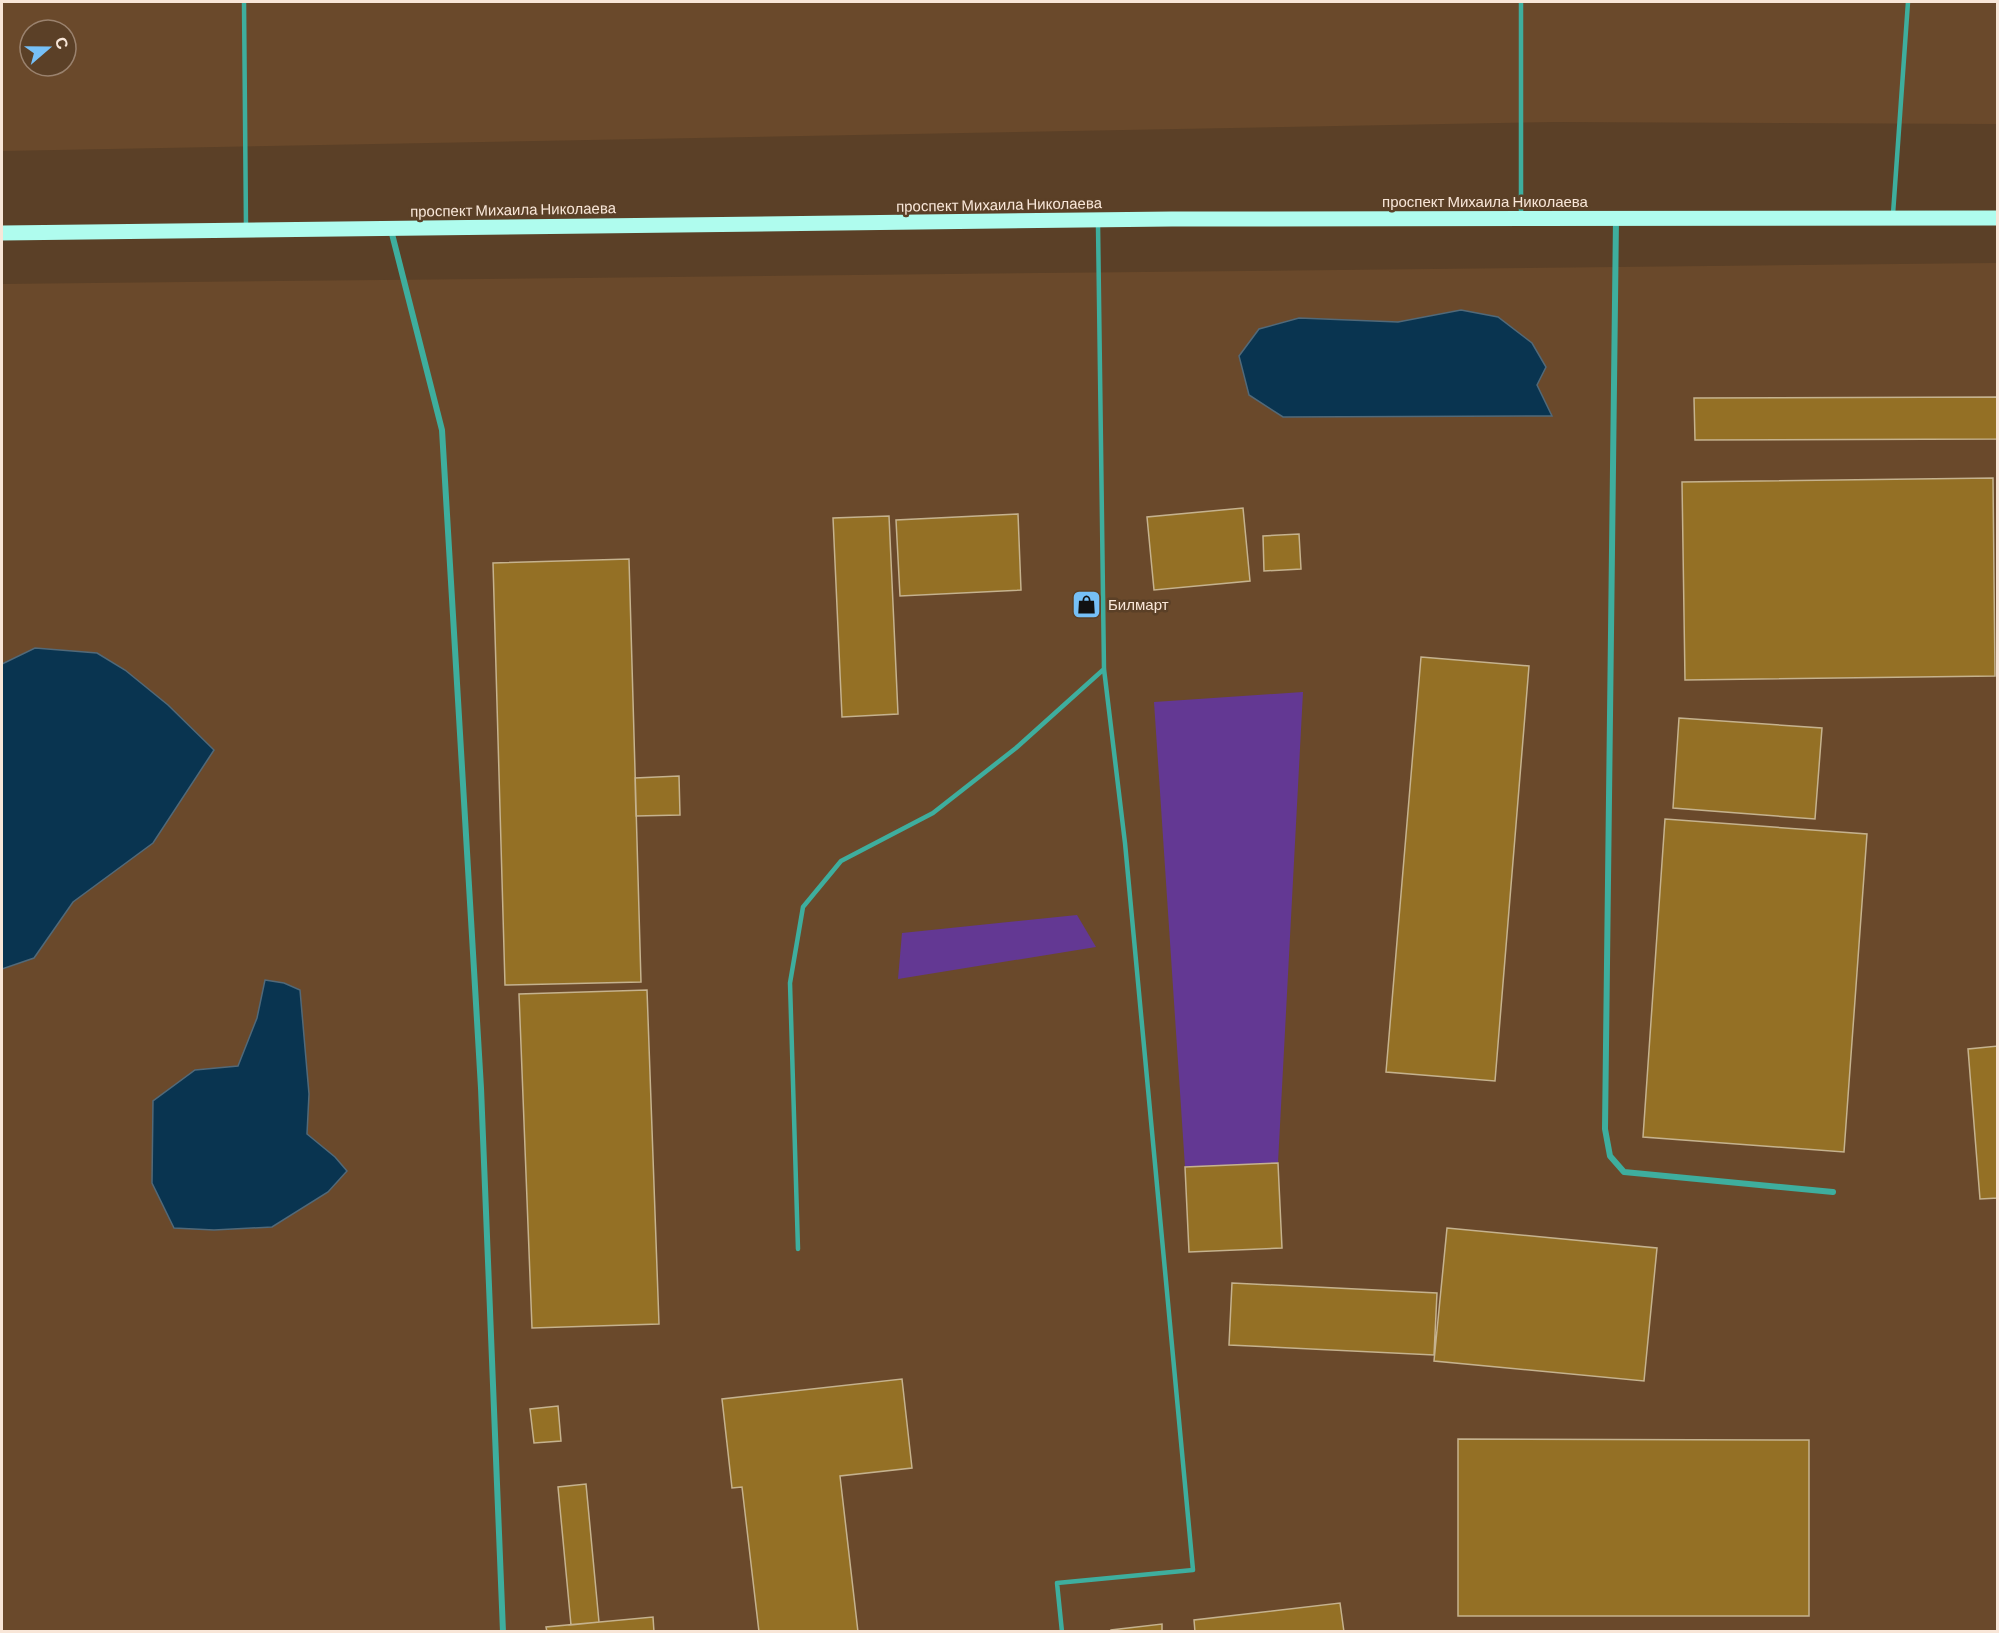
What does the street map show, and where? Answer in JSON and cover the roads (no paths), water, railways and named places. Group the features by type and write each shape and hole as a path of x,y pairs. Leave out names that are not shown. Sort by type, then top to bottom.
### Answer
{"main road":[{"name":"проспект Михаила Николаева","path":"2,232 1098,220 1998,218"}],"street":[{"path":"1616,219 1605,1129 1610,1156 1624,1172 1833,1192"},
{"path":"390,228 442,430 480,1076 503,1632"}],"lane":[{"path":"244,2 246,230"},
{"path":"1521,2 1521,219"},
{"path":"1893,218 1908,2"},
{"path":"1062,1632 1057,1583 1193,1570 1126,854 1104,669 1098,220"},
{"path":"798,1249 790,983 803,907 841,861 933,813 1016,748 1104,669"}],"water":[{"path":"1461,310 1498,317 1532,343 1546,367 1537,385 1552,416 1283,417 1249,395 1239,356 1259,329 1299,318 1398,322"},
{"path":"35,648 97,653 125,670 168,705 214,750 153,843 73,902 34,958 2,969 2,664"},
{"path":"265,980 284,983 300,990 309,1094 307,1134 335,1157 347,1171 328,1192 272,1227 214,1230 174,1228 152,1183 153,1101 195,1070 238,1066 257,1018"}],"place":[{"name":"Билмарт","path":"1087,604"}]}
